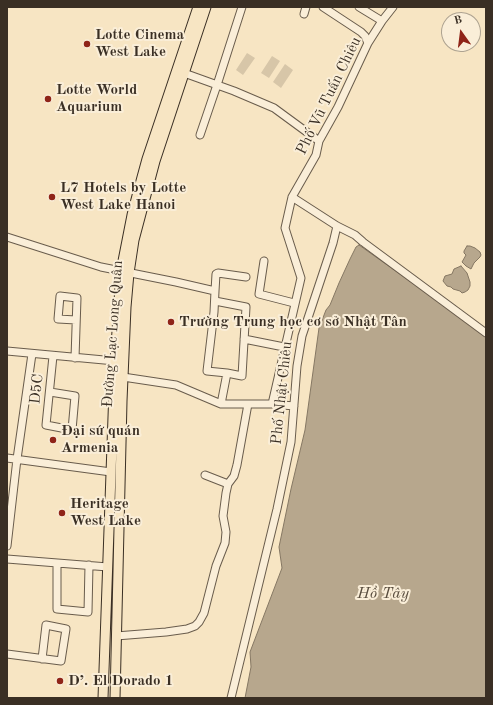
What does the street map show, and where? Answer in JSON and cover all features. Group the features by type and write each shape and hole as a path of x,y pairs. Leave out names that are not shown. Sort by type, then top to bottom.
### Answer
{"main road":[{"name":"Đường Lạc Long Quân","path":"103,698 118,307 125,272 132,215 138,192 198,7"},
{"name":"Đường Lạc Long Quân","path":"115,698 123,377 128,342 125,272 154,161 206,7"}],"street":[{"path":"200,135 242,7"},
{"path":"358,7 382,21"},
{"name":"Phố Vũ Tuấn Chiêu","path":"272,404 300,278 285,228 292,198 316,155 318,141 338,107 368,43 393,7"},
{"path":"327,8 361,32 365,36 368,43"},
{"path":"184,73 274,108 318,141"},
{"path":"292,198 337,226 355,235 362,242 486,333"},
{"name":"Phố Nhật Chiêu","path":"231,698 277,509 291,442 297,366 302,336 333,243 337,226"},
{"path":"7,237 101,267 215,291"},
{"path":"264,261 259,294 294,303"},
{"path":"215,301 246,307 242,376 207,371 214,312 216,274 246,277"},
{"path":"75,358 76,320"},
{"path":"244,339 284,347"},
{"path":"7,351 116,361"},
{"path":"7,546 10,497 32,354"},
{"name":"D5C","path":"50,392 75,396 72,430 46,425 53,356"},
{"path":"221,404 227,373"},
{"path":"123,377 176,385 221,404 272,404 294,406"},
{"path":"116,636 187,629 195,626 199,622 204,613 216,566 225,543 226,532 223,516 228,484 234,476 237,465 248,404"},
{"path":"7,458 111,472"},
{"path":"205,475 228,484"},
{"path":"7,559 108,567"},
{"path":"57,563 57,609 88,612 89,566"},
{"path":"7,654 42,659 61,661 66,629 46,625 42,659"}],"shaded area":[{"path":"247,53 255,58 243,75 236,70"},
{"path":"272,56 280,61 269,78 261,73"},
{"path":"285,64 293,70 281,88 273,82"}],"water":[{"name":"Hồ Tây","path":"359,245 486,335 486,698 245,698 251,667 250,652 282,568 279,547 305,430 319,328 350,259 356,247"},
{"path":"467,246 475,248 481,255 471,269 462,262 466,255 464,251"},
{"path":"461,266 467,273 470,282 468,290 462,293 447,286 443,281 445,276 452,274 454,269"}],"place":[{"name":"Lotte Cinema West Lake","path":"87,44"},
{"name":"Lotte World Aquarium","path":"48,99"},
{"name":"L7 Hotels by Lotte West Lake Hanoi","path":"52,197"},
{"name":"Trường Trung học cơ sở Nhật Tân","path":"171,322"},
{"name":"Đại sứ quán Armenia","path":"53,440"},
{"name":"Heritage West Lake","path":"62,513"},
{"name":"D’. El Dorado 1","path":"60,681"}]}
